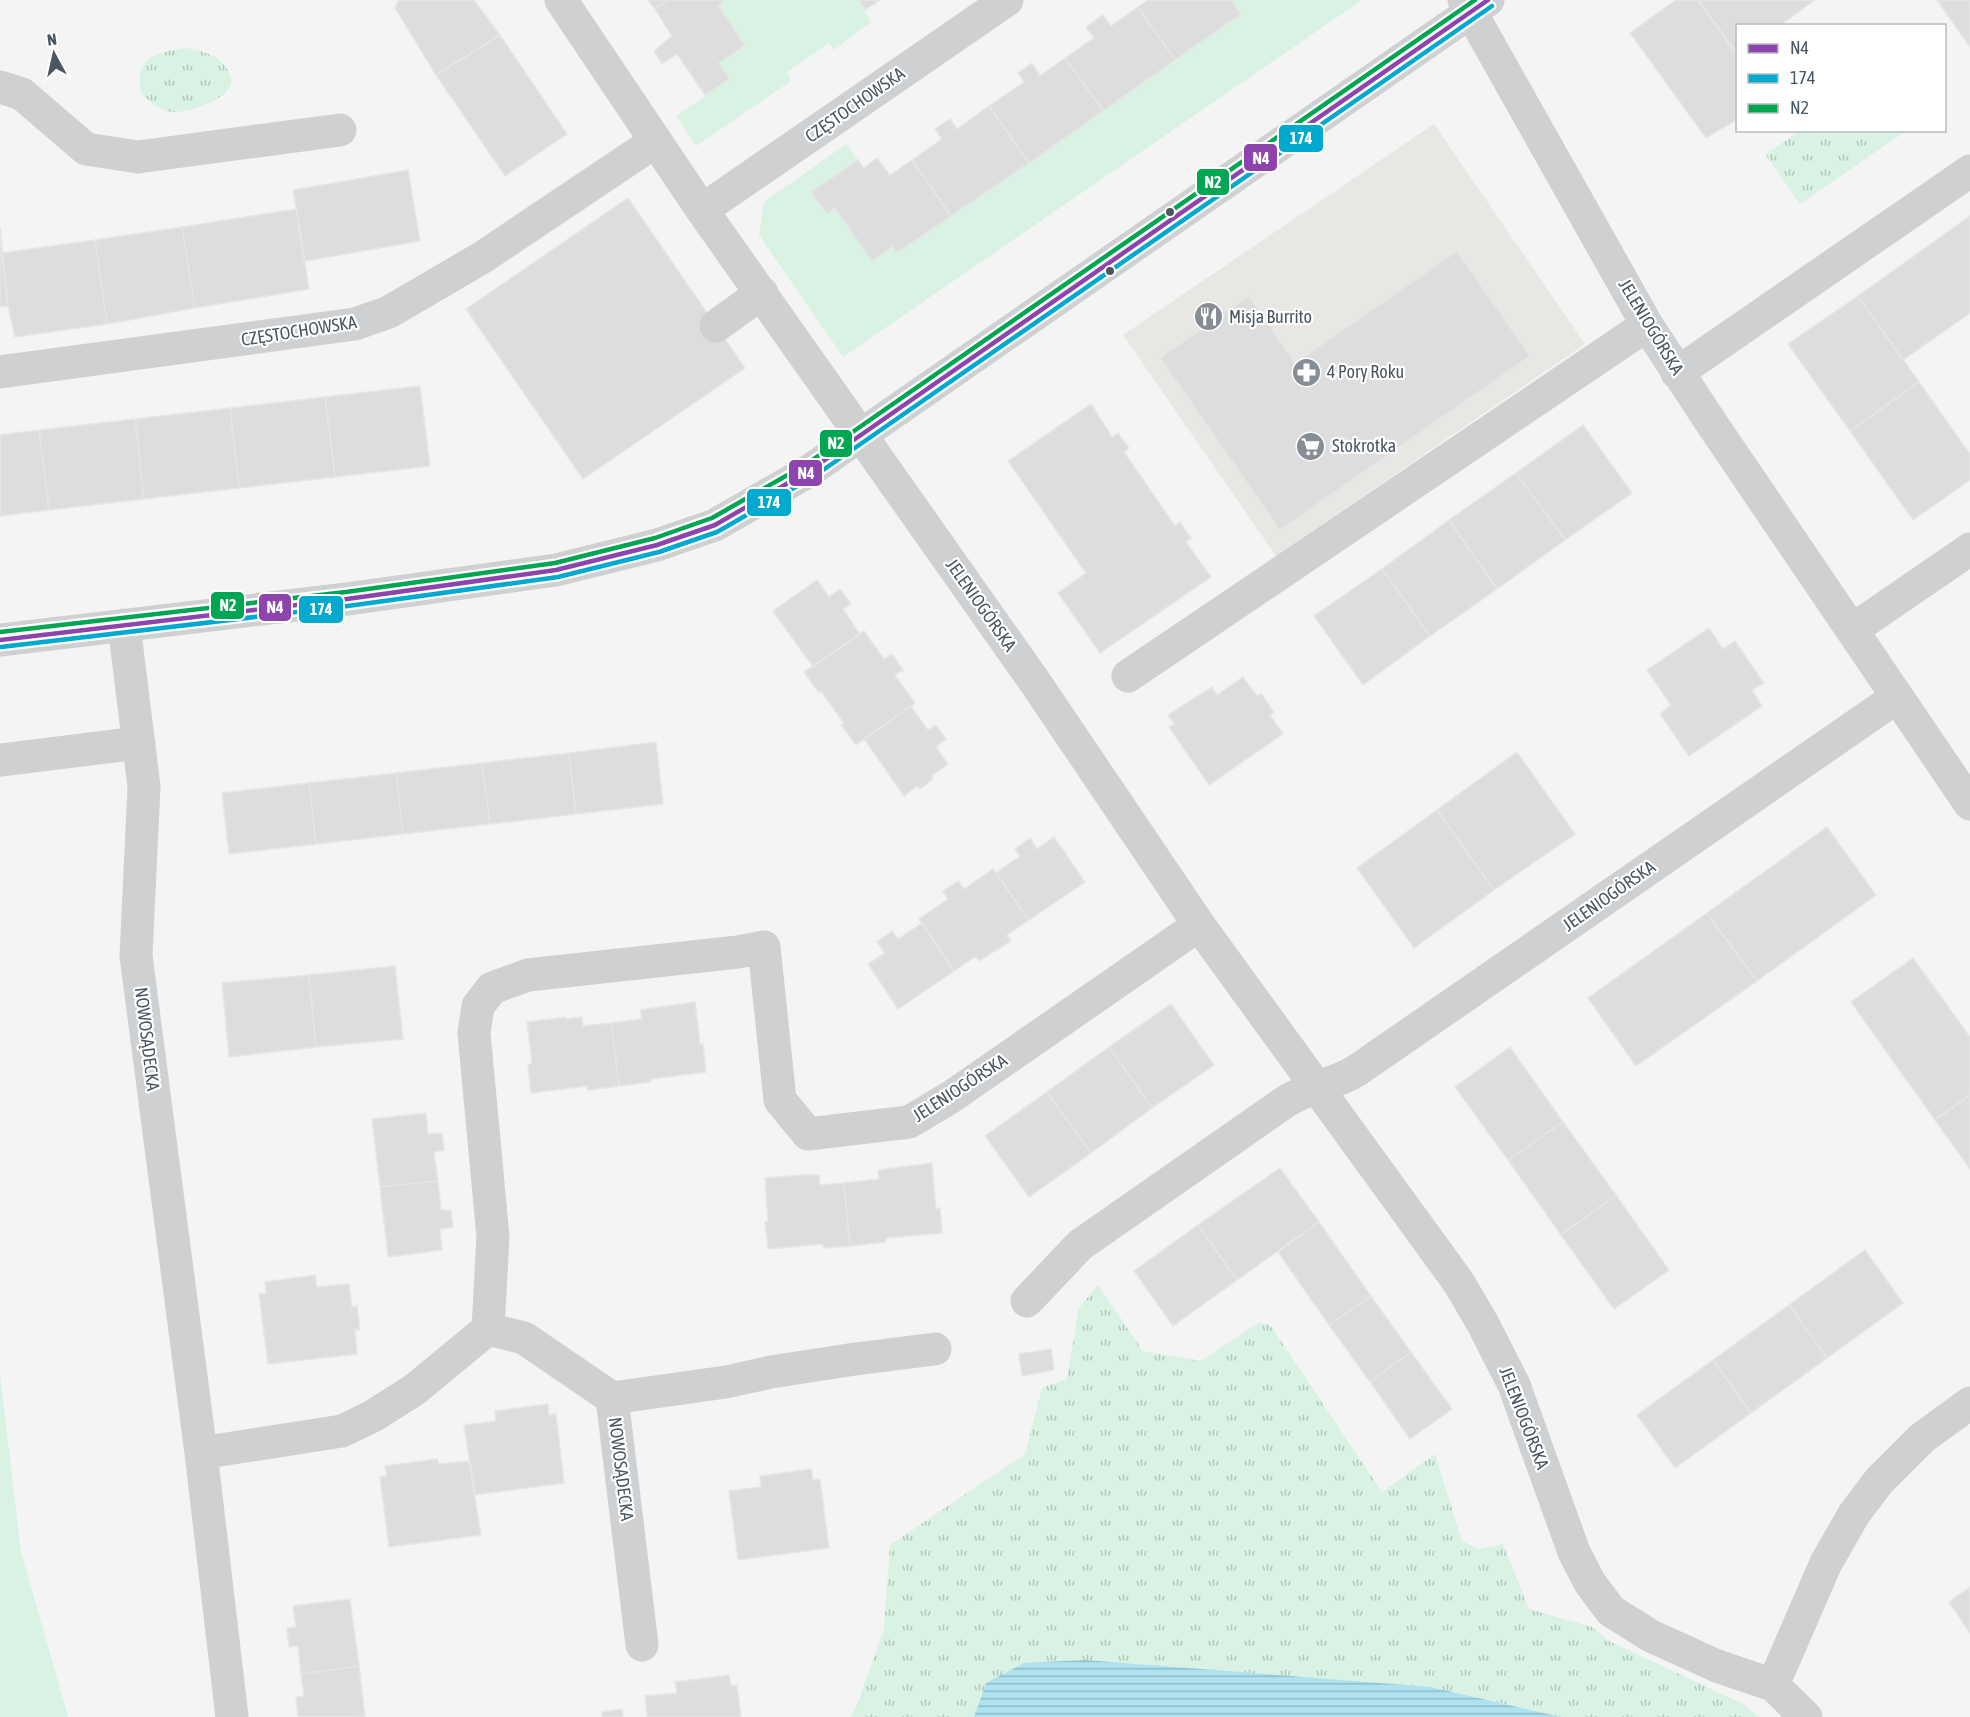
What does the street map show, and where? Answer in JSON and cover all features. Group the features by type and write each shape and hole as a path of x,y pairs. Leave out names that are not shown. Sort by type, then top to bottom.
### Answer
{"street":[{"path":"561,0 702,210 861,435"},
{"name":"CZĘSTOCHOWSKA","path":"702,210 1007,0"},
{"path":"0,640 347,599 556,570 657,545 715,525 809,471 1475,4"},
{"name":"JELENIOGÓRSKA","path":"1475,4 1647,325 1677,373 1970,804"},
{"path":"0,87 22,94 86,149 138,157 340,130"},
{"name":"CZĘSTOCHOWSKA","path":"0,372 355,324 389,312 483,257 656,141"},
{"path":"1677,373 1970,171"},
{"path":"716,326 762,293"},
{"path":"1128,676 1647,325"},
{"name":"JELENIOGÓRSKA","path":"861,435 1037,685 1199,925 1459,1283 1484,1324 1514,1385 1574,1552 1590,1583 1611,1611 1651,1636 1718,1666 1773,1686 1806,1717"},
{"path":"1852,630 1970,549"},
{"name":"NOWOSĄDECKA","path":"124,625 144,787 136,956 201,1453 232,1717"},
{"name":"JELENIOGÓRSKA","path":"1027,1301 1080,1245 1296,1094 1342,1080 1356,1071 1898,697"},
{"path":"0,760 139,743"},
{"name":"JELENIOGÓRSKA","path":"488,1329 493,1237 474,1033 478,1006 492,988 528,975 738,952 764,947 780,1100 808,1134 909,1122 951,1097 1199,925"},
{"path":"201,1453 342,1431 373,1416 414,1390 488,1329"},
{"name":"NOWOSĄDECKA","path":"488,1329 524,1338 612,1398 642,1645"},
{"path":"612,1398 726,1382 771,1372 855,1359 935,1349"},
{"path":"1773,1686 1826,1563 1854,1514 1879,1481 1922,1438 1970,1403"}],"shaded area":[{"path":"1434,124 1585,344 1276,556 1123,335"}],"green space":[{"path":"724,0 858,0 871,22 834,50 829,43 787,72 791,81 696,146 676,116 730,79 719,63 745,45 719,6"},
{"path":"1232,0 1362,0 843,357 759,235 764,202 846,144 858,160 812,193 826,214 835,208 872,261 892,247 897,253 1241,14"},
{"path":"185,48 206,53 223,63 231,78 231,85 218,98 200,107 173,112 166,111 155,106 140,92 140,73 152,57"},
{"path":"1798,132 1905,132 1800,204 1765,154"},
{"path":"1098,1285 1143,1351 1201,1361 1258,1323 1270,1325 1382,1492 1435,1454 1462,1541 1479,1549 1503,1544 1529,1609 1592,1627 1609,1641 1743,1704 1758,1717 1561,1717 1431,1687 986,1683 974,1717 850,1717 858,1703 884,1628 890,1545 1025,1454 1042,1388 1067,1379 1079,1308"},
{"path":"0,1375 21,1552 68,1717 0,1717"}],"water":[{"path":"1085,1660 1431,1687 1561,1717 974,1717 986,1683 1024,1663"}],"building":[{"path":"399,0 474,0 500,35 436,75 395,8"},
{"path":"648,0 669,0 655,9"},
{"path":"669,0 724,0 719,6 745,45 719,63 730,79 705,95 677,54 662,64 654,51 672,36 655,9"},
{"path":"858,0 880,0 865,10"},
{"path":"1148,0 1232,0 1241,14 1175,60 1138,7"},
{"path":"1676,0 1698,0 1736,52 1736,120 1706,138 1630,33"},
{"path":"1698,0 1815,0 1782,24 1736,24 1736,54"},
{"path":"1937,0 1970,0 1970,47"},
{"path":"1138,7 1175,60 1103,111 1065,58 1094,38 1086,27 1103,15 1111,26"},
{"path":"500,35 567,134 505,176 436,75"},
{"path":"1065,58 1103,111 1029,163 989,106 1024,82 1018,73 1032,63 1040,76"},
{"path":"989,106 1029,163 951,216 912,160 942,139 935,129 950,119 957,129"},
{"path":"877,158 890,175 912,160 951,216 897,253 892,247 872,261 835,208 827,214 811,192 858,160 864,168"},
{"path":"408,170 420,241 305,261 293,190"},
{"path":"628,198 745,368 583,479 466,309"},
{"path":"296,209 309,289 195,308 182,227"},
{"path":"1970,216 1970,313 1903,360 1858,296"},
{"path":"0,227 8,306 0,307"},
{"path":"182,227 195,308 107,324 95,240"},
{"path":"95,240 107,324 15,337 8,306 2,253"},
{"name":"Stokrotka","path":"1457,251 1530,356 1280,530 1160,358 1249,296 1295,363"},
{"path":"1858,296 1919,382 1850,431 1788,344"},
{"path":"1919,382 1970,454 1970,480 1913,520 1850,431"},
{"path":"420,386 430,466 335,477 325,397"},
{"path":"325,397 335,477 239,488 230,408"},
{"path":"1091,404 1112,437 1118,433 1129,448 1124,452 1175,526 1180,522 1191,538 1186,542 1211,577 1100,653 1058,593 1086,573 1008,461"},
{"path":"230,408 239,488 144,499 135,419"},
{"path":"135,419 144,499 49,510 39,430"},
{"path":"1583,425 1632,493 1565,540 1516,473"},
{"path":"39,430 49,510 0,516 0,435"},
{"path":"1516,473 1565,540 1497,589 1449,520"},
{"path":"1449,520 1497,589 1430,636 1382,569"},
{"path":"1382,569 1430,636 1363,685 1314,616"},
{"path":"817,580 829,597 840,589 851,604 843,609 859,633 864,631 813,667 773,611"},
{"path":"1709,628 1723,649 1735,641 1764,683 1752,690 1762,706 1689,756 1660,714 1671,705 1647,670"},
{"path":"864,631 884,659 892,654 903,670 895,675 915,703 856,745 841,725 844,723 804,672"},
{"path":"1243,677 1257,696 1261,693 1274,712 1270,715 1283,734 1209,785 1169,727 1175,724 1168,715 1212,687 1217,695"},
{"path":"915,703 911,707 928,730 936,725 946,739 936,747 948,764 931,776 933,779 920,789 917,786 904,796 864,739"},
{"path":"656,742 663,804 576,814 569,753"},
{"path":"1517,752 1575,834 1494,890 1437,810"},
{"path":"569,753 576,814 490,824 482,763"},
{"path":"482,763 490,824 403,834 396,773"},
{"path":"396,773 403,834 316,844 309,783"},
{"path":"309,783 316,844 229,854 222,793"},
{"path":"1437,810 1494,890 1414,948 1357,868"},
{"path":"1827,827 1876,895 1757,981 1707,913"},
{"path":"1054,837 1085,882 1029,920 996,873 1020,856 1015,849 1030,838 1037,849"},
{"path":"993,869 1029,920 1007,935 1011,941 979,961 976,956 954,971 919,919 948,899 943,891 958,881 964,889"},
{"path":"1707,913 1757,981 1636,1066 1588,998"},
{"path":"922,923 954,971 898,1009 868,964 885,953 877,942 892,931 898,939"},
{"path":"1913,958 1970,1037 1970,1095 1935,1120 1851,1002"},
{"path":"395,966 403,1039 316,1047 309,975"},
{"path":"309,975 316,1047 229,1057 222,983"},
{"path":"695,1002 706,1072 651,1079 651,1082 619,1086 611,1023 642,1019 640,1010"},
{"path":"1171,1004 1214,1065 1152,1108 1109,1047"},
{"path":"566,1017 566,1019 582,1017 583,1026 611,1023 619,1086 588,1090 587,1086 531,1093 528,1064 532,1064 527,1022"},
{"path":"1109,1047 1152,1108 1091,1153 1047,1092"},
{"path":"1510,1047 1563,1122 1508,1160 1455,1087"},
{"path":"1047,1092 1091,1153 1029,1197 985,1136"},
{"path":"1970,1095 1970,1169 1935,1120"},
{"path":"426,1113 428,1134 442,1133 444,1150 434,1152 438,1181 380,1187 372,1119"},
{"path":"1563,1122 1616,1195 1561,1235 1508,1160"},
{"path":"932,1163 936,1209 940,1208 942,1233 886,1238 886,1242 850,1246 844,1183 879,1179 878,1170"},
{"path":"1280,1168 1319,1222 1237,1280 1198,1225"},
{"path":"819,1175 820,1185 844,1183 850,1246 824,1248 823,1244 768,1249 765,1222 768,1221 765,1178"},
{"path":"438,1181 441,1210 451,1210 453,1227 440,1229 442,1250 388,1257 380,1187"},
{"path":"1616,1195 1669,1270 1614,1309 1561,1235"},
{"path":"1319,1222 1371,1296 1329,1325 1278,1252"},
{"path":"1198,1225 1237,1280 1173,1326 1134,1271"},
{"path":"1865,1250 1903,1303 1827,1358 1789,1305"},
{"path":"315,1275 317,1287 349,1284 352,1307 357,1306 360,1330 355,1330 357,1354 268,1364 259,1294 266,1293 265,1282"},
{"path":"1371,1296 1411,1352 1370,1382 1329,1325"},
{"path":"1789,1305 1827,1358 1751,1413 1713,1360"},
{"path":"1051,1349 1054,1370 1022,1376 1019,1354"},
{"path":"1411,1352 1452,1409 1410,1439 1370,1382"},
{"path":"1713,1360 1751,1413 1675,1468 1637,1415"},
{"path":"548,1404 549,1415 556,1414 564,1483 475,1495 464,1425 496,1421 495,1411"},
{"path":"437,1459 439,1464 469,1461 481,1535 389,1547 380,1477 387,1476 385,1466"},
{"path":"811,1469 813,1480 820,1479 829,1548 738,1560 729,1491 761,1487 760,1476"},
{"path":"1970,1587 1970,1633 1949,1602"},
{"path":"350,1599 359,1666 301,1674 298,1646 289,1647 287,1628 296,1627 293,1606"},
{"path":"359,1666 365,1717 298,1716 296,1697 304,1696 301,1674"},
{"path":"729,1675 731,1686 737,1685 741,1717 647,1717 645,1696 677,1693 675,1682"},
{"path":"622,1709 623,1717 602,1717 602,1712"}],"transit line":[{"name":"N2","path":"0,632 346,592 555,563 655,538 712,518 805,465 1475,0"},
{"name":"N4","path":"0,640 347,599 556,570 657,545 715,525 809,471 1488,0"},
{"name":"174","path":"1,647 348,606 558,577 659,552 717,532 813,477 1492,6"}],"place":[{"name":"Misja Burrito","path":"1208,317"},
{"name":"4 Pory Roku","path":"1306,372"},
{"name":"Stokrotka","path":"1311,446"}]}
